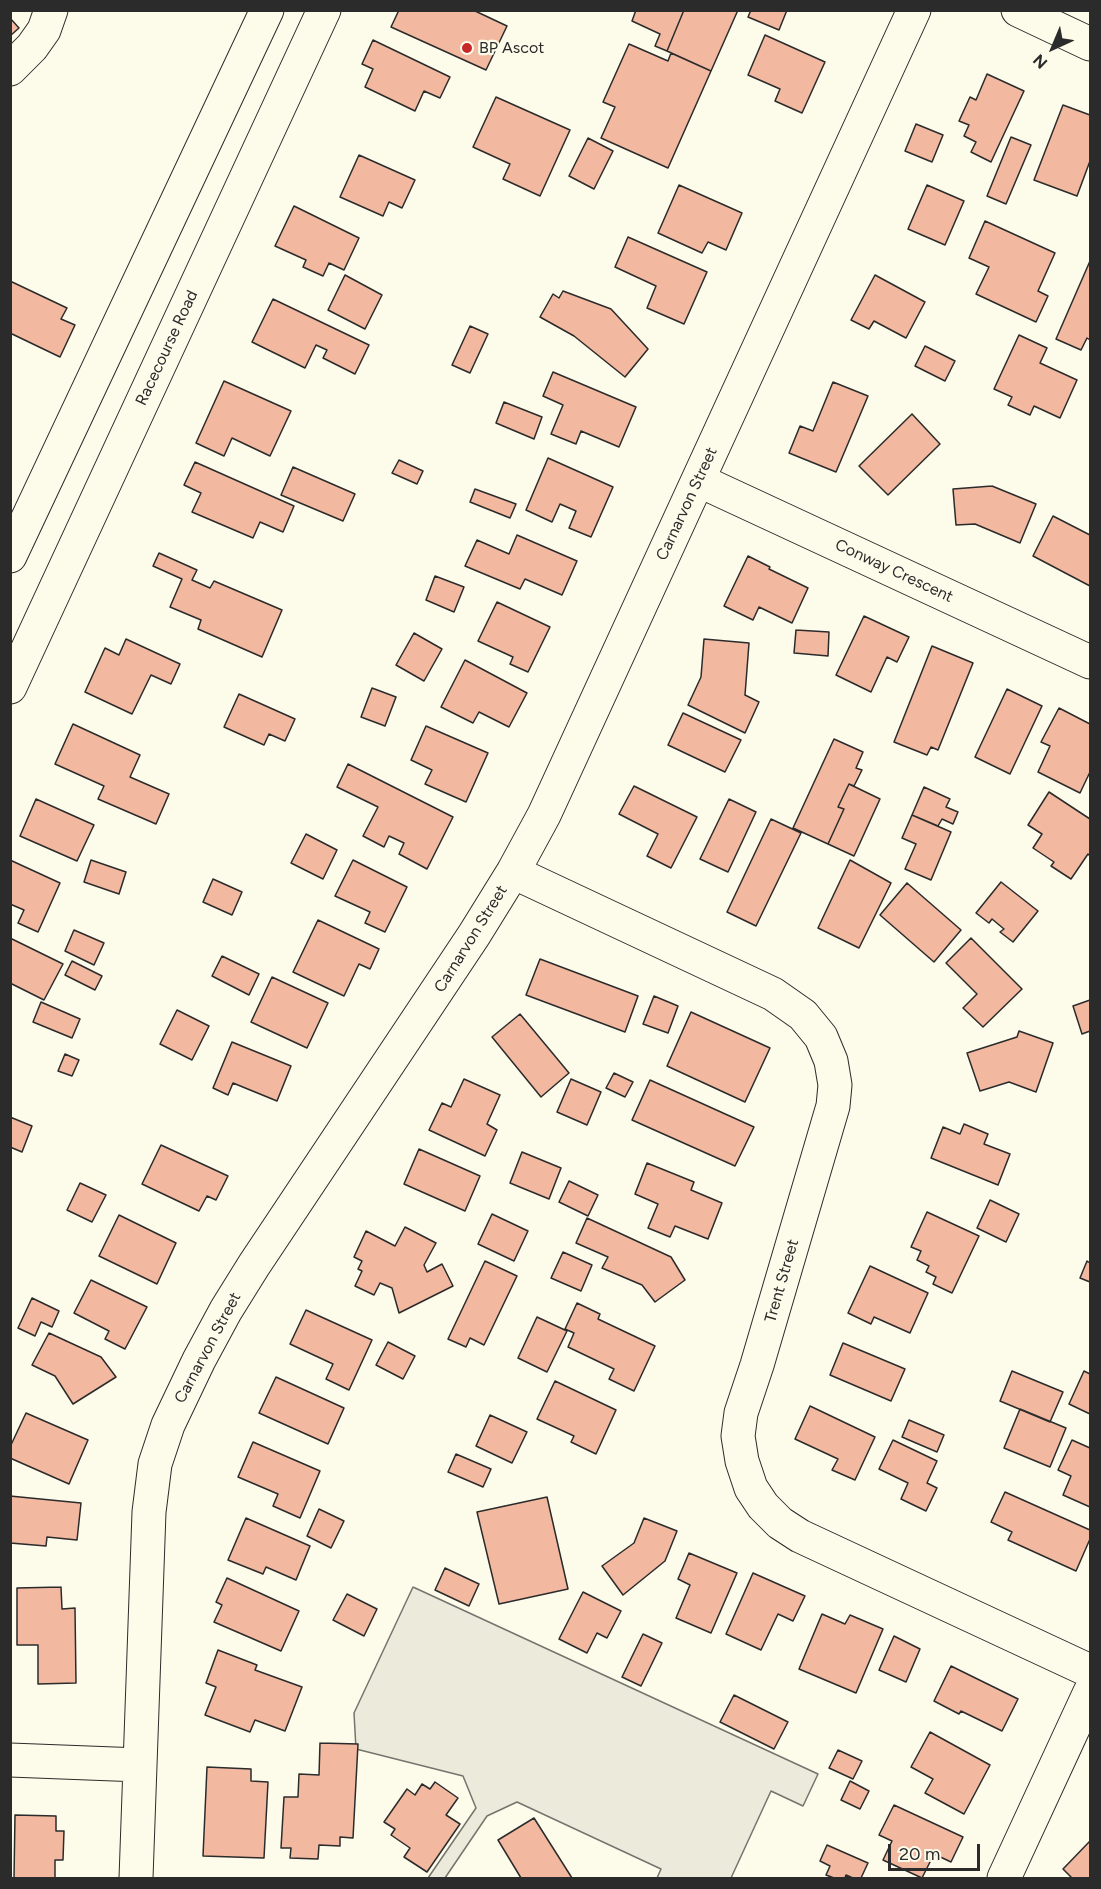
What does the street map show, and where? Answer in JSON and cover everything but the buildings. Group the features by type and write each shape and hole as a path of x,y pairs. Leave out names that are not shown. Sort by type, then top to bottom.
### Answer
{"main road":[{"path":"10,69 32,47 44,30 51,10"},
{"path":"10,556 267,10"},
{"name":"Racecourse Road","path":"10,687 22,631 324,10"},
{"name":"Carnarvon Street","path":"136,1878 149,1512 156,1464 168,1425 199,1360 243,1283 431,1002 513,872 544,815 914,10"},
{"path":"1018,10 1090,44"},
{"name":"Conway Crescent","path":"698,480 1090,662"},
{"name":"Trent Street","path":"513,872 773,994 803,1015 821,1037 831,1061 835,1086 833,1106 741,1413 738,1436 742,1461 751,1488 763,1506 780,1523 800,1536 1090,1671"},
{"path":"1004,1878 1090,1692"},
{"path":"10,1760 140,1765"}],"shaded area":[{"path":"413,1587 818,1774 803,1806 771,1791 731,1878 657,1878 661,1869 517,1802 487,1816 445,1878 428,1878 476,1808 463,1776 356,1749 354,1713"}],"place":[{"name":"BP Ascot","path":"467,48"}]}
